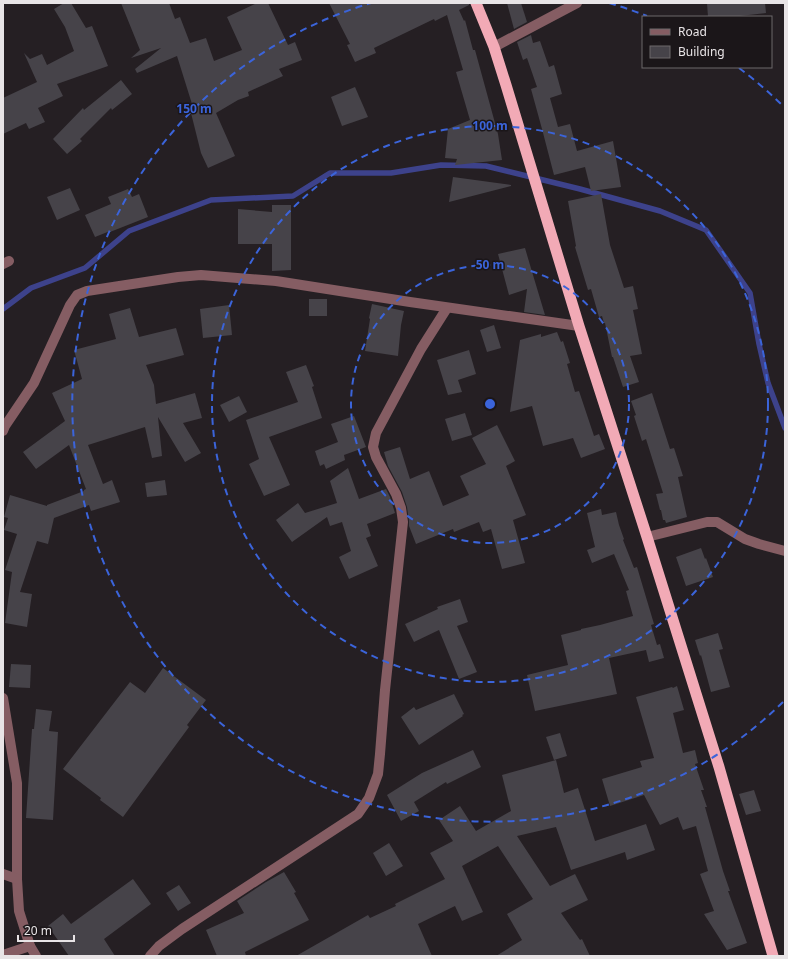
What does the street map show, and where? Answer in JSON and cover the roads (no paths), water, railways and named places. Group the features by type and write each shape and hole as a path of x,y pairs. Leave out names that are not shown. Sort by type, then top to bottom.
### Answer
{"highway":[{"path":"476,3 494,47 530,162 579,326 719,767 774,956"}],"street":[{"path":"494,47 577,3"},
{"path":"3,430 34,383 70,305 77,295 87,290 178,277 201,276 276,281 447,308 579,326"},
{"path":"150,956 159,946 182,929 358,814 369,798 378,774 385,690 403,522 401,508 396,494 376,457 374,446 376,433 422,349 447,308"},
{"path":"647,537 707,522 717,522 759,544 785,551"},
{"path":"3,698 17,783 17,879 19,911 30,946 36,956"},
{"path":"3,874 17,879"},
{"path":"3,955 30,946"}],"waterway":[{"path":"3,309 31,288 85,268 129,231 211,200 293,196 330,173 391,173 441,165 486,166 580,189 660,211 706,230 750,293 768,383 785,428"}]}
